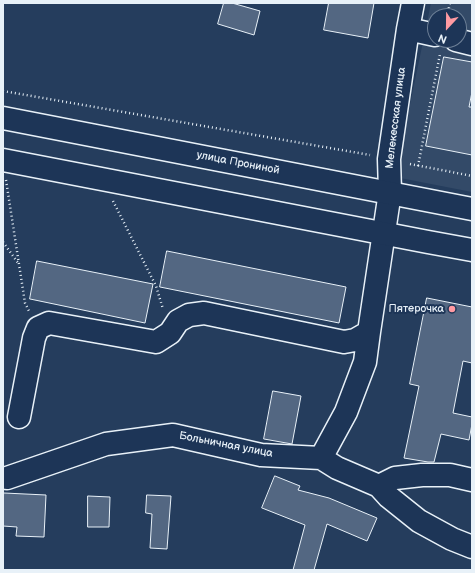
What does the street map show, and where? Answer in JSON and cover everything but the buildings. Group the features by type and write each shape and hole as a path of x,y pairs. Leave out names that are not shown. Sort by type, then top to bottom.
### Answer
{"street":[{"name":"Мелекесская улица","path":"321,458 346,412 365,362 390,192 389,159 413,3"},
{"path":"408,29 427,35"},
{"name":"улица Прониной","path":"3,118 472,209"},
{"path":"4,170 54,171 472,250"},
{"path":"20,417 34,338 38,328 49,323 156,342 170,332 178,321 189,316 204,313 344,342 355,340 369,332"},
{"name":"Больничная улица","path":"7,478 106,444 173,434 261,455 321,458 337,468 379,486 389,497 419,521 452,539 472,547"},
{"path":"379,486 395,478 422,476 450,475 472,480"}],"path":[{"path":"418,166 443,48"},
{"path":"3,91 389,159 472,176"},
{"path":"4,170 25,303 38,328"},
{"path":"113,201 156,286 170,332"},
{"path":"3,242 19,263"}],"shaded area":[{"path":"431,3 472,3 472,192 395,177 427,22 427,48 467,48 467,8 430,8"}],"place":[{"name":"Пятерочка","path":"452,309"}]}
